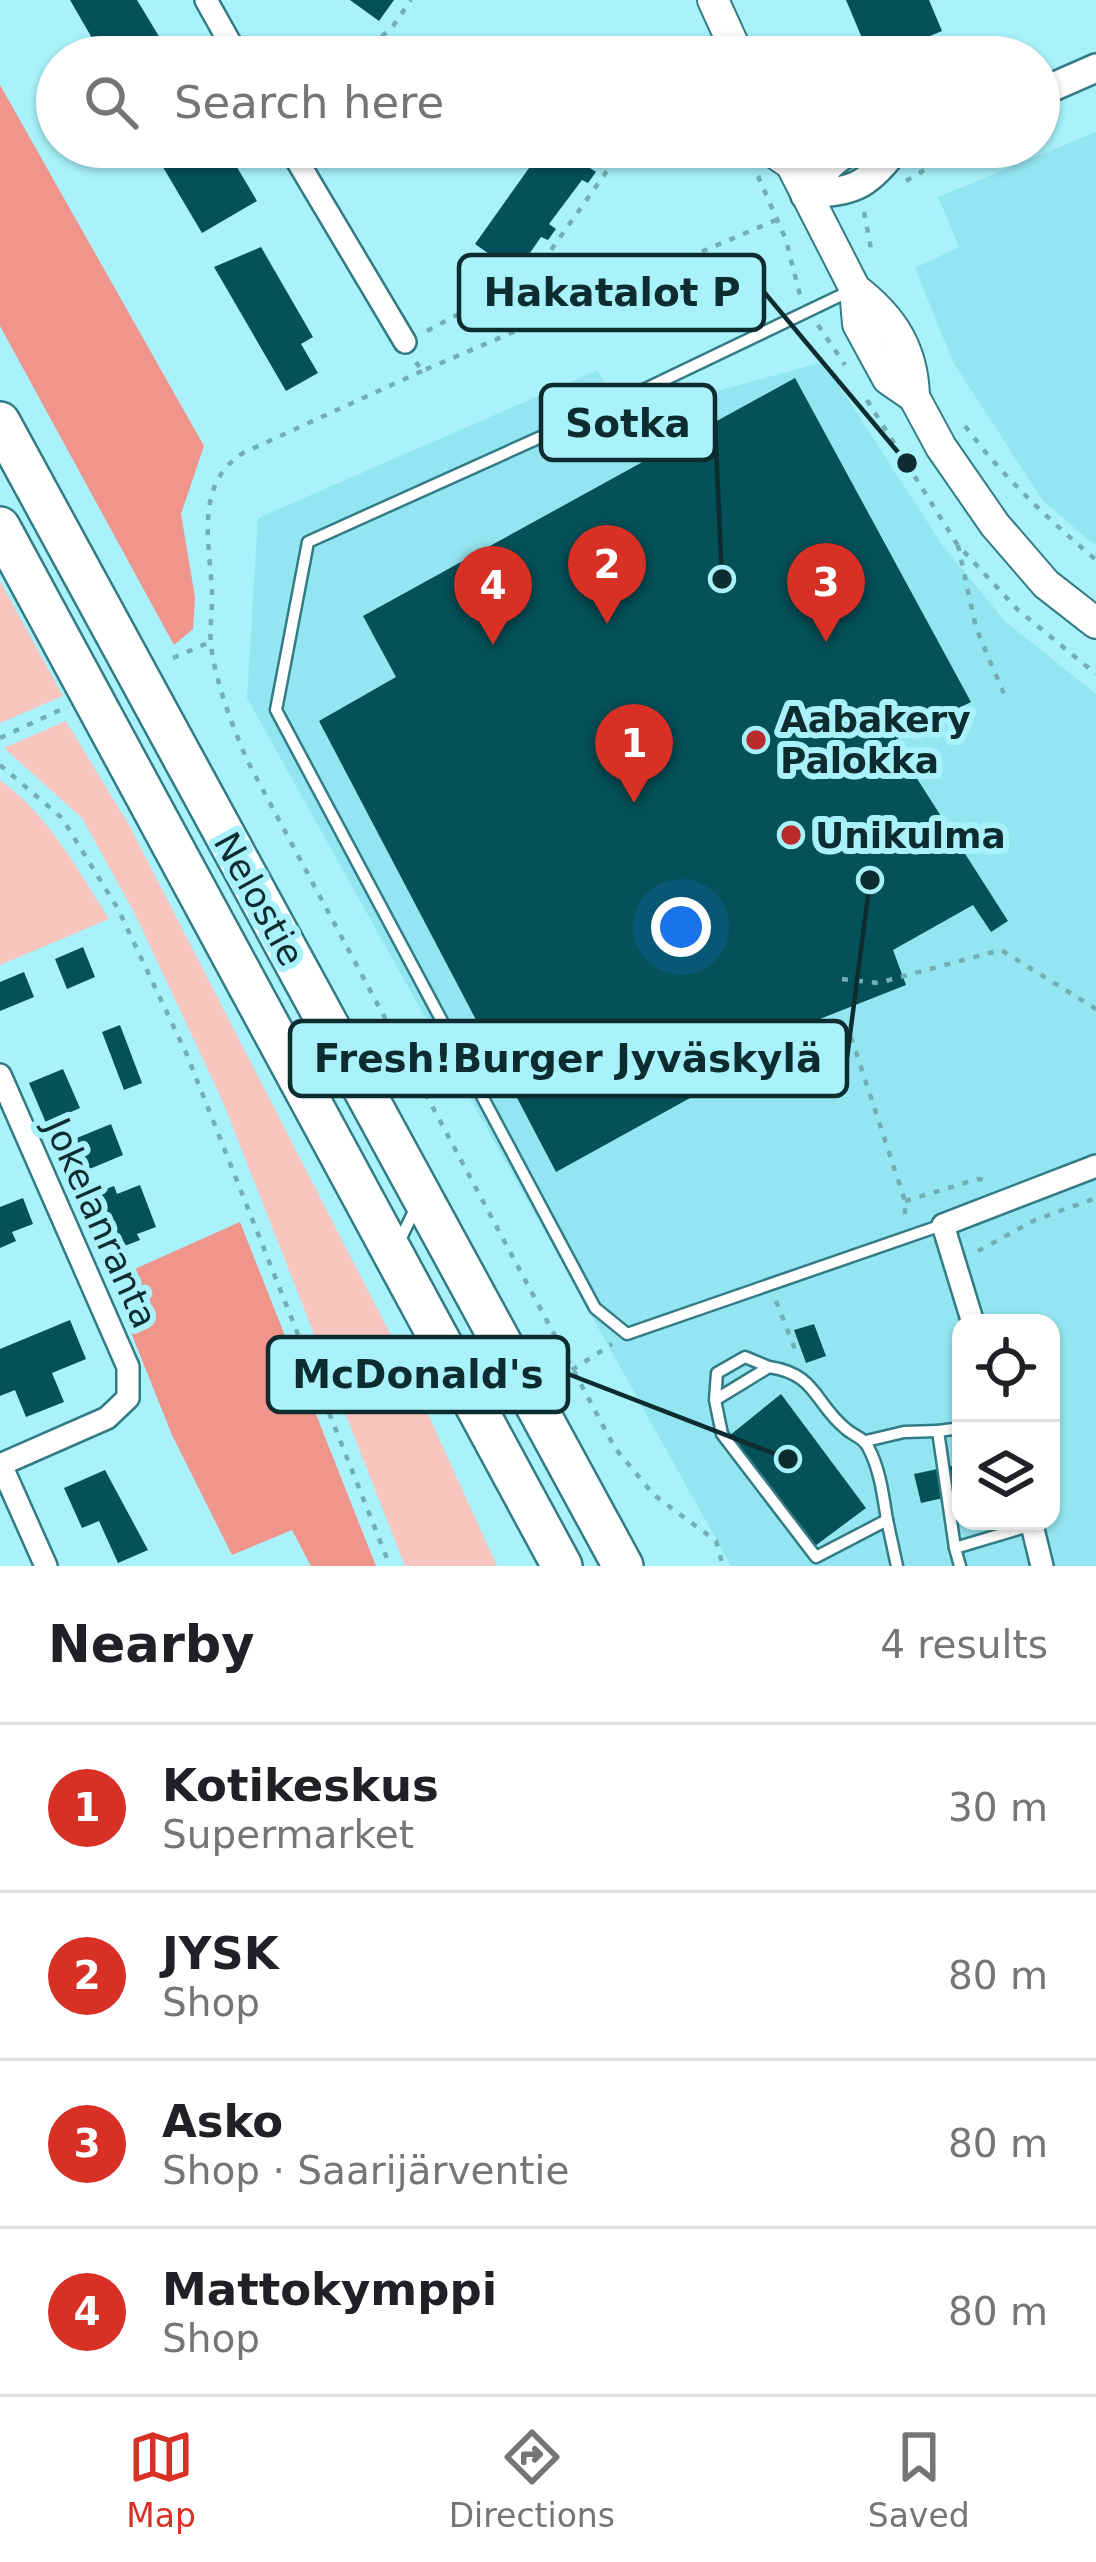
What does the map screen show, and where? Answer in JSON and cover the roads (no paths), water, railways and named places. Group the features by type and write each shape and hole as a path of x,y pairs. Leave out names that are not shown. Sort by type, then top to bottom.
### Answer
{"highway":[{"name":"Nelostie","path":"0,422 623,1566"},
{"name":"Nelostie","path":"0,527 562,1566"},
{"path":"523,1494 529,1566"}],"main road":[{"path":"713,0 729,36"},
{"path":"784,168 865,277 913,366 914,398 941,447 995,525 1046,584 1096,623"}],"street":[{"path":"206,0 226,36"},
{"path":"1060,84 1096,68"},
{"path":"302,168 405,342"},
{"path":"805,195 828,168"},
{"path":"805,195 865,196 882,168"},
{"name":"Jokelanranta","path":"0,1076 128,1367 128,1398 107,1418 0,1465"},
{"path":"970,1314 944,1225 1096,1166"},
{"path":"0,1465 46,1566"},
{"path":"1034,1530 1042,1566"}],"lane":[{"path":"865,277 614,404 308,542 276,710 595,1308 627,1334 944,1225"},
{"path":"393,1256 421,1196"},
{"path":"887,1520 816,1557 722,1433 717,1373 745,1357 769,1367 796,1366 845,1429 866,1441 880,1480 897,1566"},
{"path":"716,1400 769,1367"},
{"path":"866,1441 904,1432 952,1429"},
{"path":"938,1431 960,1566"},
{"path":"955,1548 1010,1530"}],"place":[{"name":"Hakatalot P","path":"907,463"},
{"name":"Sotka","path":"722,579"},
{"name":"JYSK","path":"607,624"},
{"name":"Asko","path":"826,642"},
{"name":"Mattokymppi","path":"493,645"},
{"name":"Aabakery Palokka","path":"756,740"},
{"name":"Kotikeskus","path":"634,803"},
{"name":"Unikulma","path":"791,835"},
{"name":"Fresh!Burger Jyväskylä","path":"870,880"},
{"name":"McDonald's","path":"788,1459"}]}
